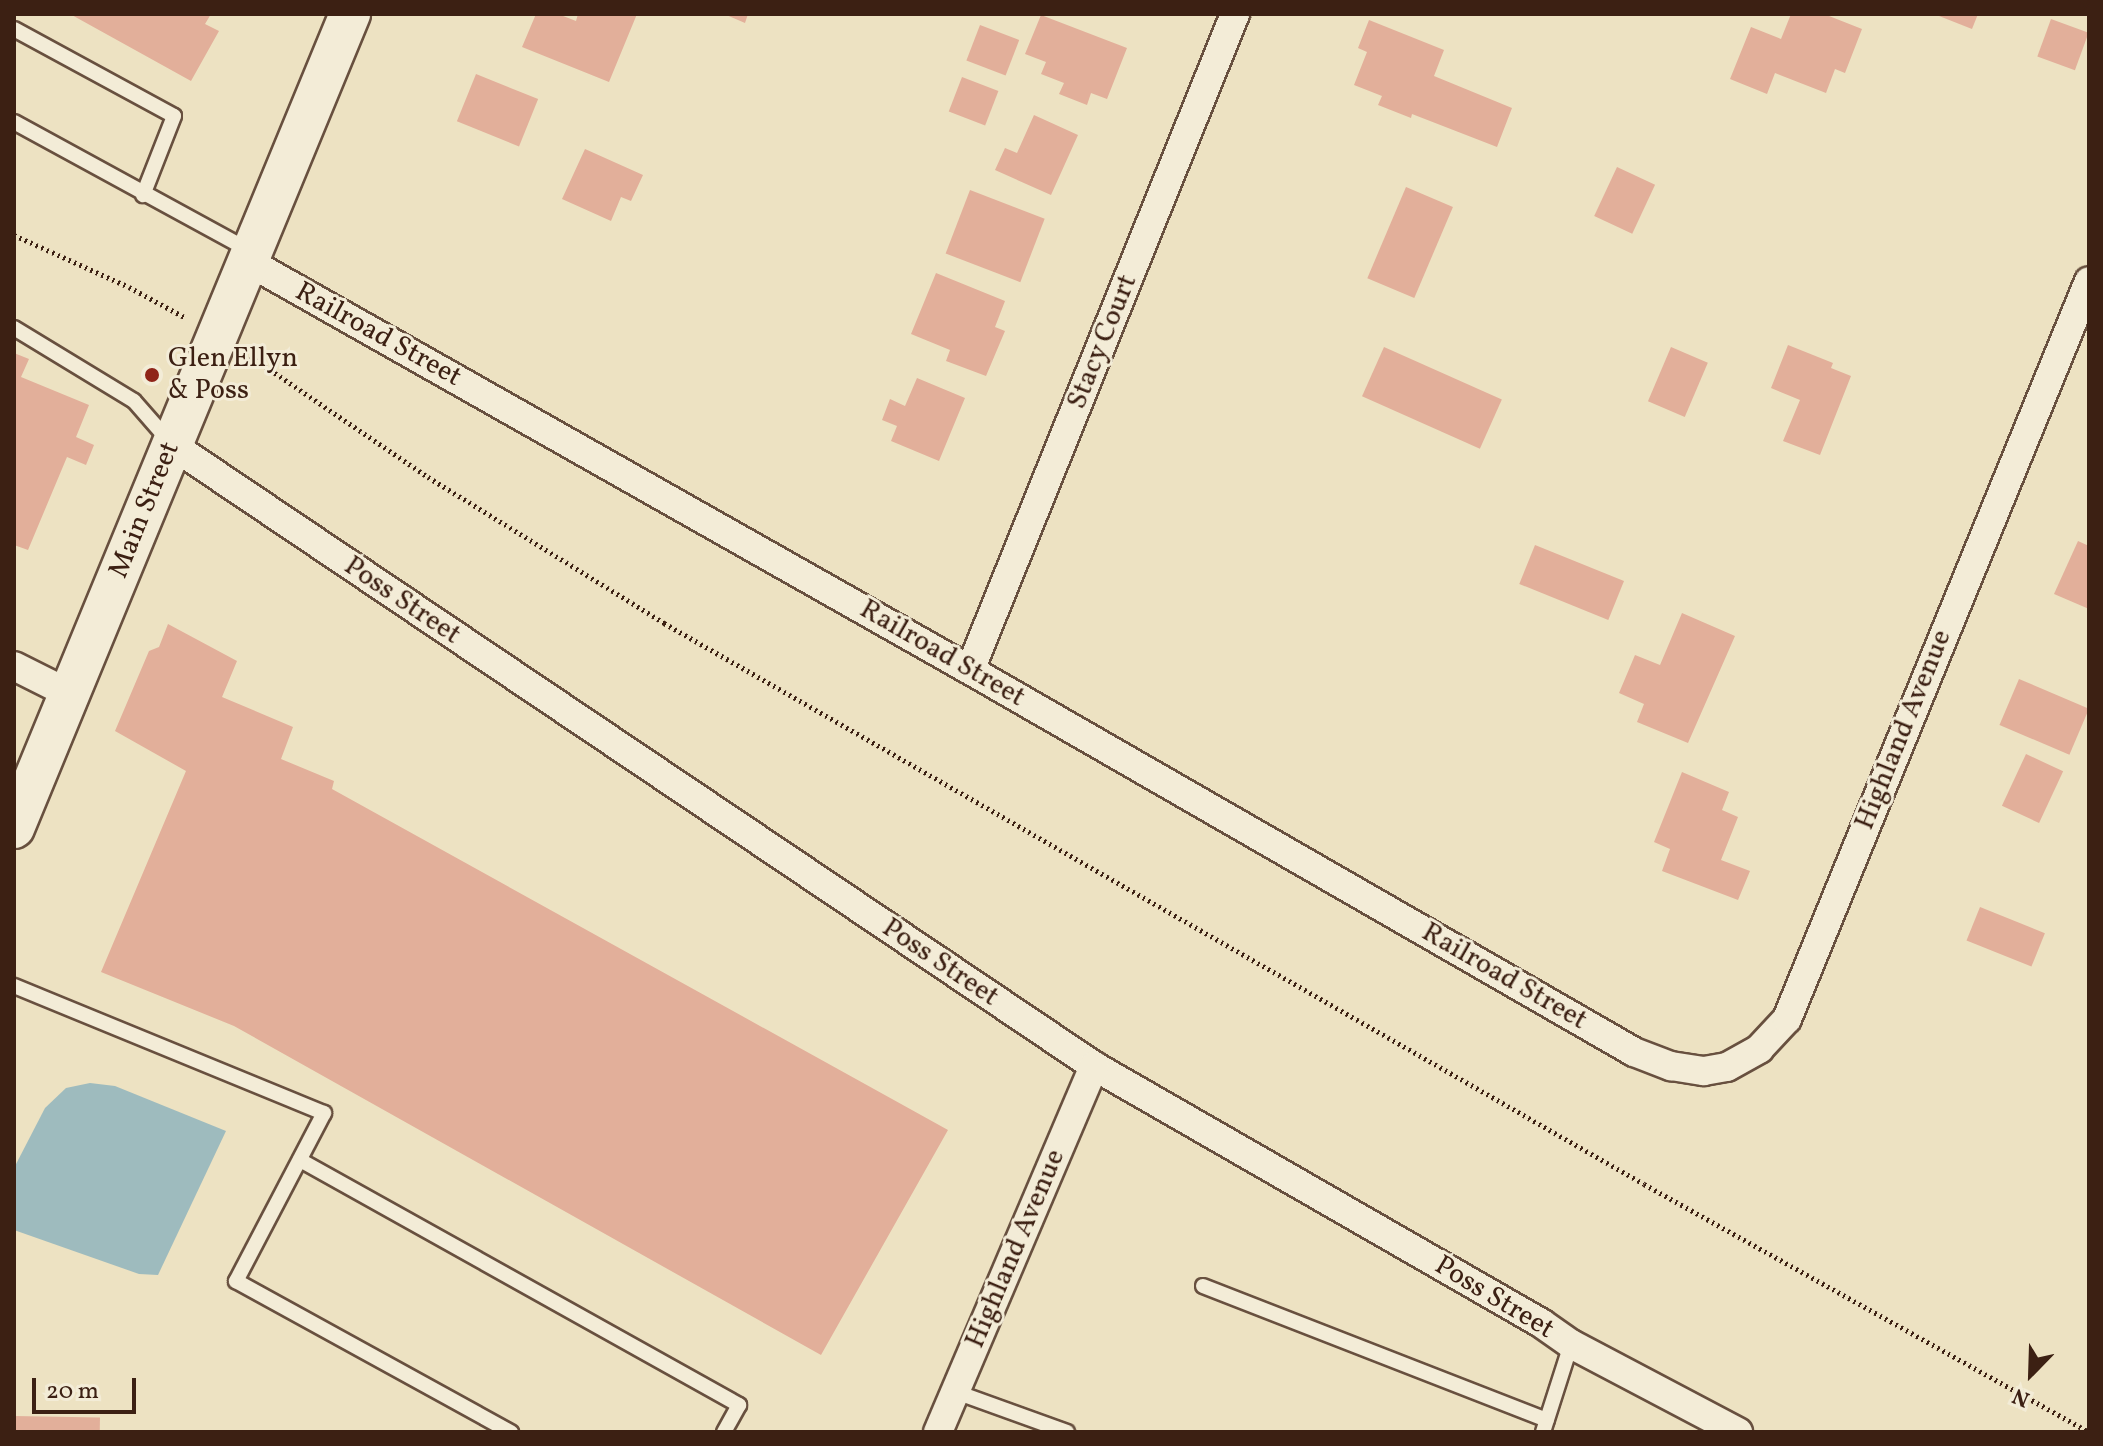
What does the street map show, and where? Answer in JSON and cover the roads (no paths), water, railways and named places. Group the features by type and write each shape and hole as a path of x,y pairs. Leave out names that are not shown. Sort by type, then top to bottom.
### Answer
{"street":[{"name":"Main Street","path":"14,828 350,14"},
{"name":"Stacy Court","path":"970,670 1235,14"},
{"name":"Railroad Street","path":"249,257 1634,1052"},
{"name":"Highland Avenue","path":"1634,1052 1671,1066 1704,1071 1727,1067 1759,1049 1787,1019 2089,281"},
{"name":"Poss Street","path":"172,445 1094,1066 1541,1323 1571,1344 1738,1432"},
{"path":"14,666 70,694"},
{"name":"Highland Avenue","path":"938,1432 1094,1066"}],"lane":[{"path":"14,29 174,116 143,195"},
{"path":"14,122 249,257"},
{"path":"14,328 134,401 172,445"},
{"path":"14,986 324,1113 236,1281 511,1432"},
{"path":"300,1160 739,1405 724,1432"},
{"path":"1203,1286 1545,1426 1571,1344"},
{"path":"956,1392 1067,1432"}],"water":[{"path":"90,1083 115,1086 226,1131 158,1275 139,1274 14,1230 14,1168 45,1108 66,1088"}],"place":[{"name":"Glen Ellyn & Poss","path":"152,375"}]}
